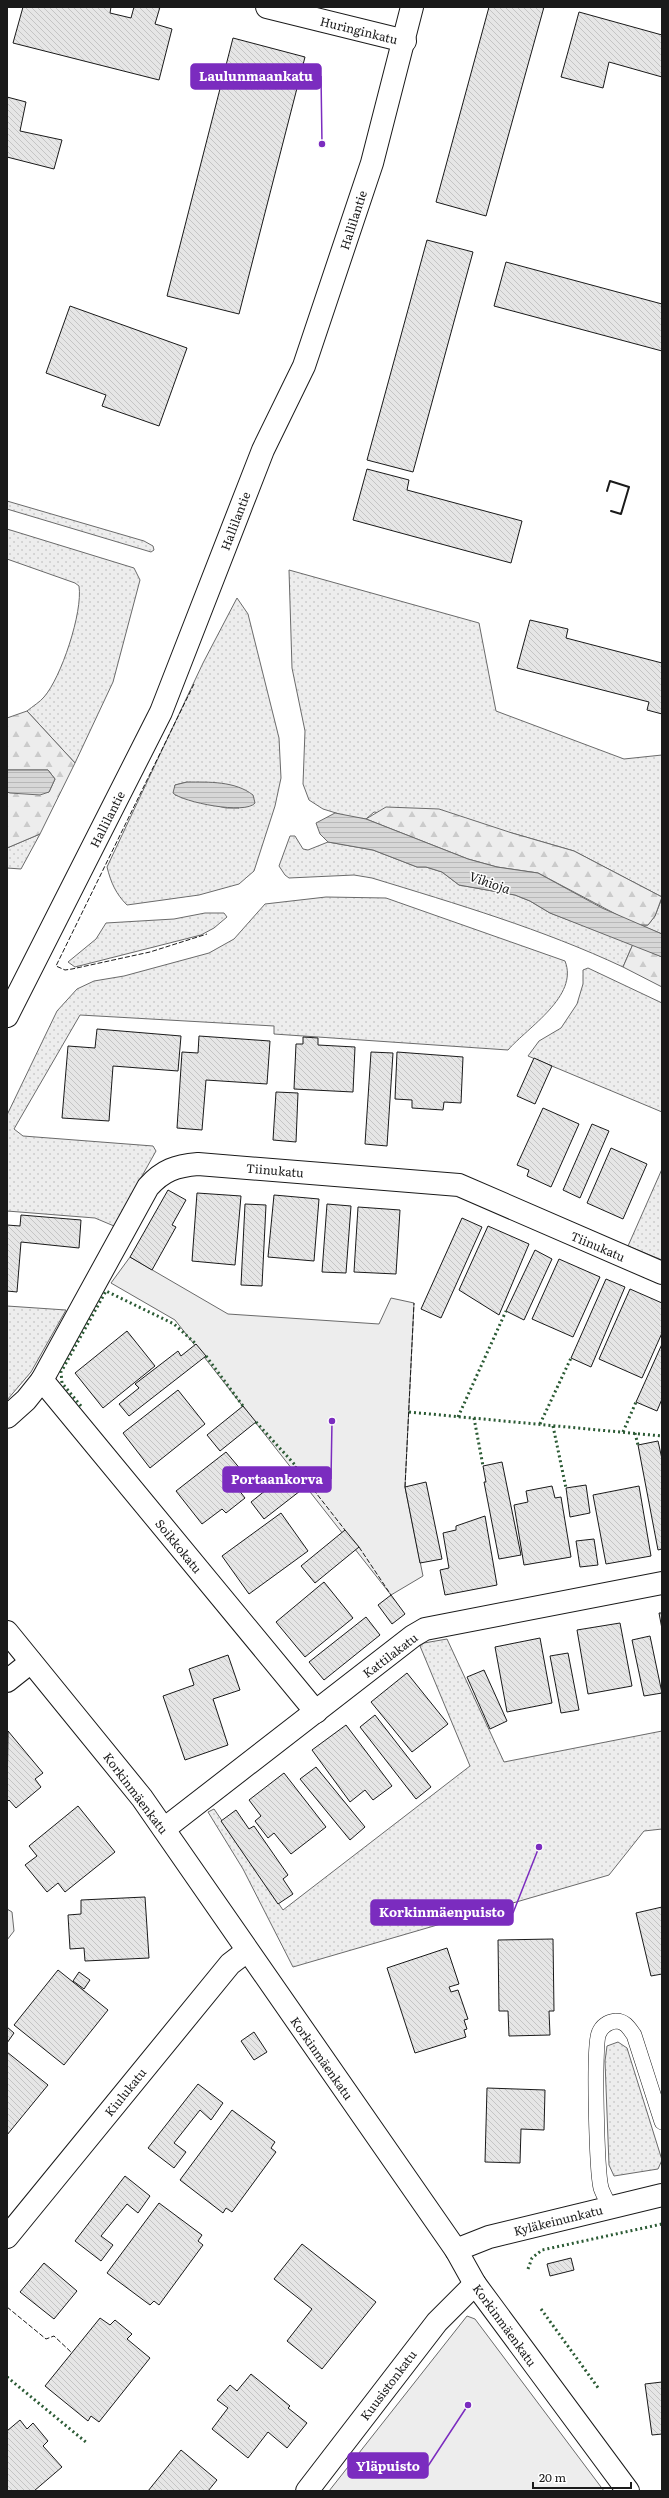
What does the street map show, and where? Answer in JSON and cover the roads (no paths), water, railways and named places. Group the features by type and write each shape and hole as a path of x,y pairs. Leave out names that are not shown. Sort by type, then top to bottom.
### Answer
{"street":[{"name":"Huringinkatu","path":"267,7 405,41"},
{"name":"Hallilantie","path":"7,1016 25,984 161,712 263,450 304,366 372,163 405,41 412,7"},
{"name":"Tiinukatu","path":"7,1417 26,1400 42,1380 148,1186 168,1169 182,1165 205,1165 459,1185 662,1273"},
{"name":"Soikkokatu","path":"42,1380 316,1712"},
{"name":"Kattilakatu","path":"164,1829 412,1636 425,1629 662,1583"},
{"name":"Korkinmäenkatu","path":"7,1632 142,1798 216,1901 247,1951 456,2250 475,2284 628,2491"},
{"path":"7,1682 31,1662"},
{"name":"Kiulukatu","path":"7,2237 230,1964 247,1951"},
{"name":"Kyläkeinunkatu","path":"456,2250 489,2236 662,2195"},
{"name":"Kuusistonkatu","path":"307,2491 437,2322 475,2284"}],"lane":[{"path":"610,2207 601,2187 596,2069 596,2039 605,2025 613,2022 621,2022 629,2028 634,2035 662,2122"}],"water":[{"path":"7,770 48,770 55,779 49,792 40,795 10,793 7,792"},
{"path":"187,782 222,783 238,787 253,795 255,803 240,808 214,806 188,800 173,793 175,785"},
{"name":"Vihioja","path":"335,813 366,819 468,859 497,867 538,873 602,908 662,934 662,957 550,913 530,901 515,895 459,885 442,872 426,867 417,867 373,850 328,842 320,834 316,823"}],"place":[{"name":"Laulunmaankatu","path":"322,144"},
{"name":"Portaankorva","path":"332,1421"},
{"name":"Korkinmäenpuisto","path":"539,1847"},
{"name":"Yläpuisto","path":"468,2405"}]}
